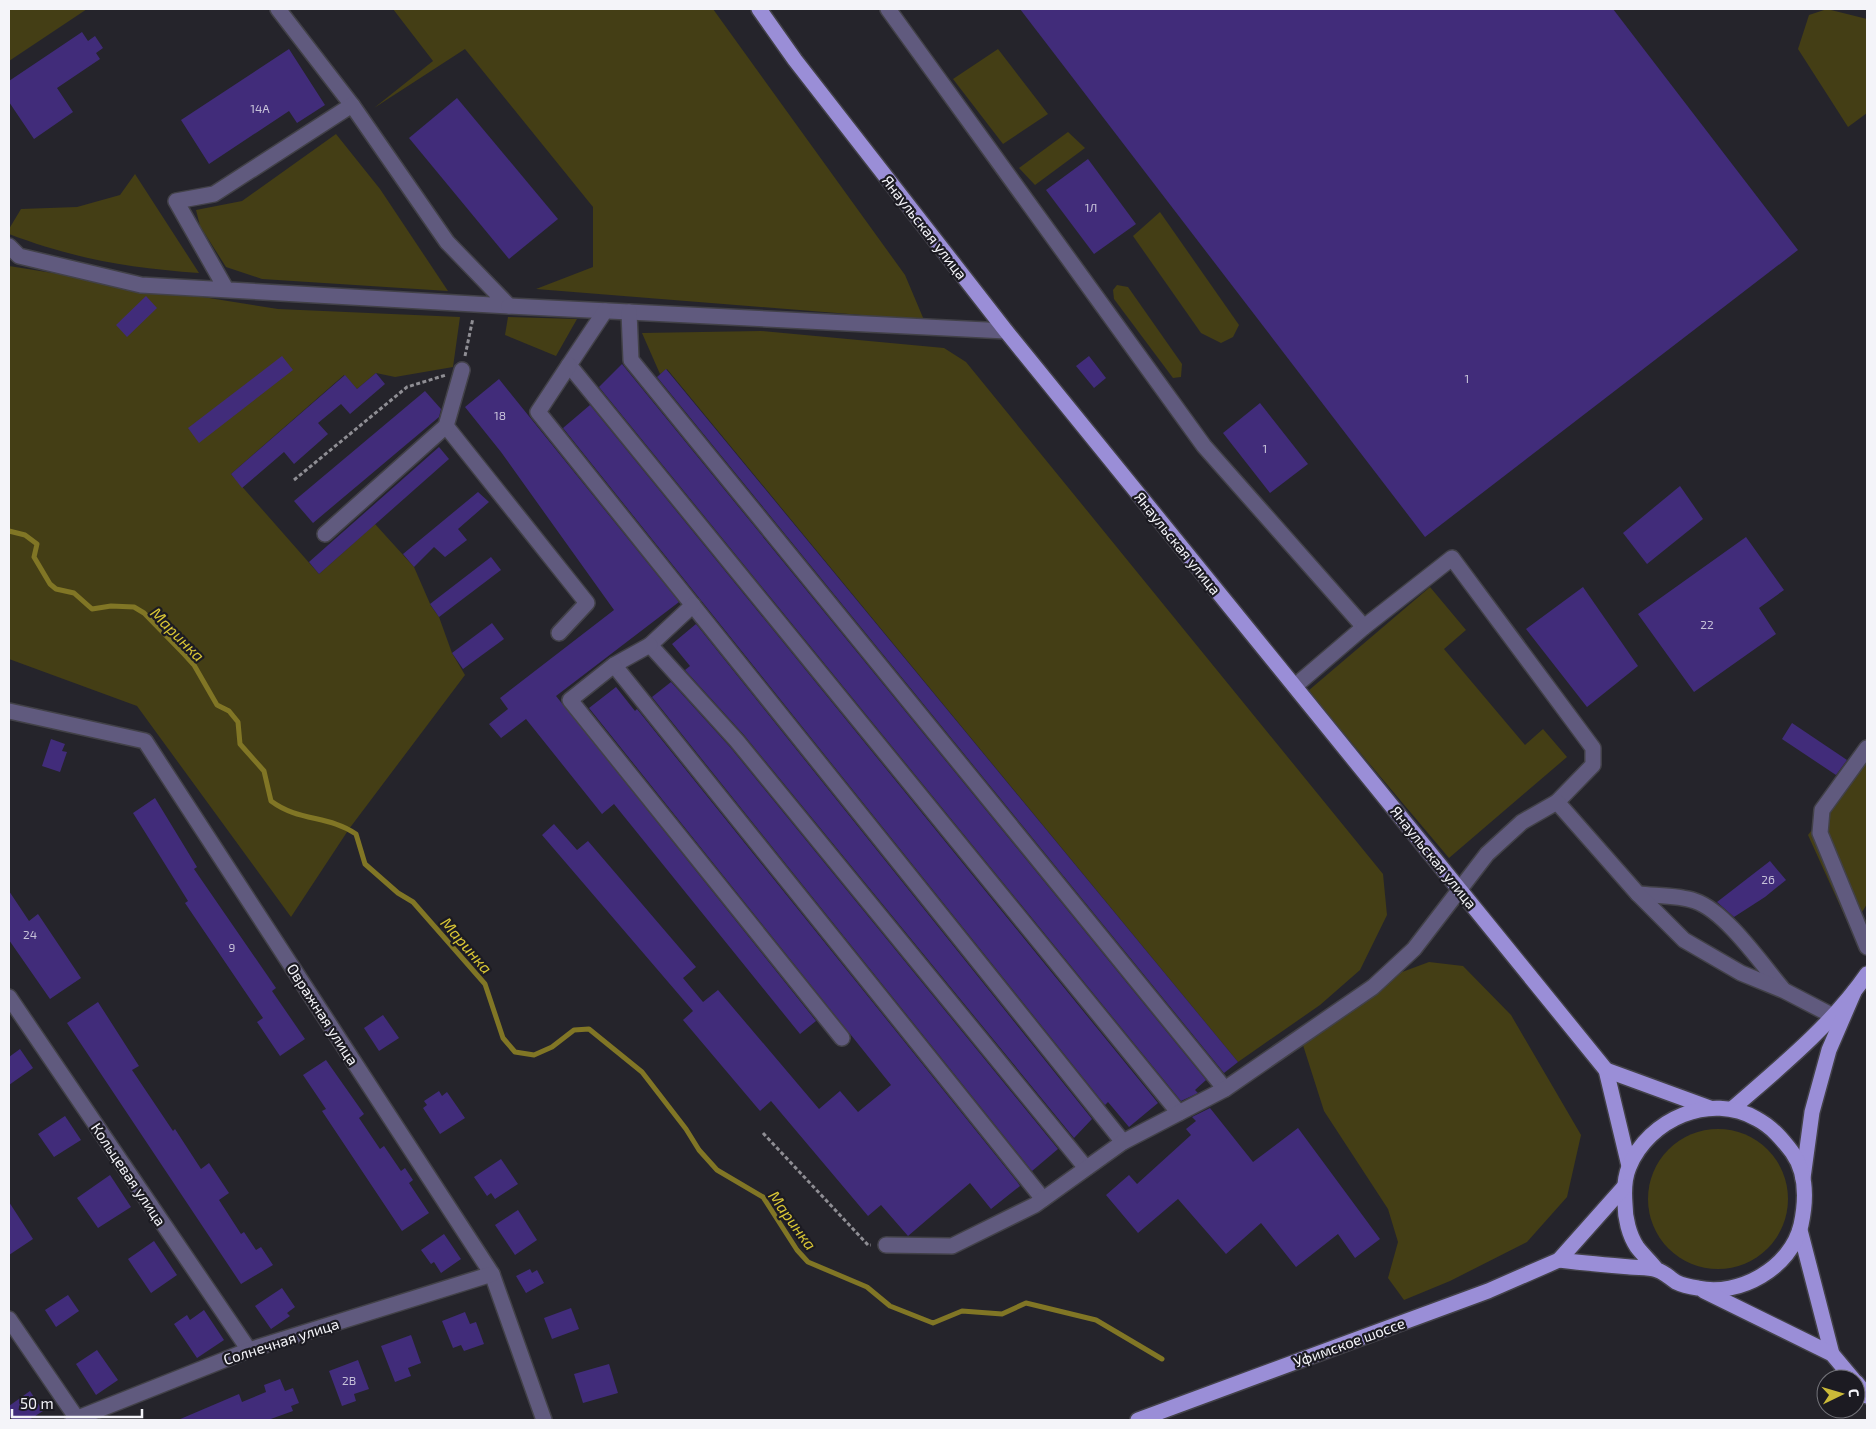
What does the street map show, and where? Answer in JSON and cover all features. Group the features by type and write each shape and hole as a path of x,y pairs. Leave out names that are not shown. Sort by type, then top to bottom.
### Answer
{"main road":[{"name":"Янаульская улица","path":"759,9 795,60 1006,332 1460,888 1606,1070"},
{"path":"1732,1109 1790,1058 1833,1016 1867,974"},
{"path":"1803,1180 1794,1155 1778,1134 1756,1118 1732,1109 1710,1108 1676,1116 1648,1137 1629,1166 1624,1187 1625,1218 1636,1247 1657,1270 1676,1282 1699,1288 1724,1290 1748,1283 1770,1271 1788,1252 1800,1230 1805,1205 1803,1180 1812,1112 1829,1050 1854,992"},
{"path":"1606,1070 1710,1108"},
{"path":"1606,1070 1629,1166"},
{"path":"1559,1260 1624,1187"},
{"path":"1800,1230 1832,1354"},
{"path":"1559,1260 1657,1270"},
{"name":"Уфимское шоссе","path":"1138,1420 1488,1291 1559,1260"},
{"path":"1699,1288 1832,1354 1845,1369"}],"street":[{"path":"278,9 352,105 447,242 509,306"},
{"path":"888,9 1204,446 1364,627"},
{"path":"226,289 176,201 214,194 352,105"},
{"path":"9,246 19,256 141,285 1006,332"},
{"path":"605,311 538,412 1124,1142"},
{"path":"629,312 631,360 1226,1089"},
{"path":"569,365 1179,1113"},
{"path":"324,534 446,426 462,370"},
{"path":"446,426 587,603 559,633"},
{"path":"886,1245 952,1246 1043,1199 1124,1142 1226,1089 1373,987 1414,949 1487,854 1522,822 1557,802 1593,765 1593,748 1452,558 1364,627 1295,686"},
{"path":"693,605 650,645 614,665 570,700 842,1038"},
{"path":"650,645 737,741 1086,1168"},
{"path":"614,665 1043,1199"},
{"name":"Овражная улица","path":"9,711 145,741 492,1274 544,1420"},
{"path":"1867,748 1822,810 1820,833 1867,947"},
{"path":"1557,802 1638,894 1684,940 1741,974 1785,991 1833,1016"},
{"path":"1638,894 1693,900 1706,905 1720,916 1785,991"},
{"name":"Кольцевая улица","path":"9,998 249,1350"},
{"name":"Солнечная улица","path":"76,1420 249,1350 492,1274"},
{"path":"9,1319 76,1420"}],"path":[{"path":"294,480 407,387 462,370 476,304"},
{"path":"764,1133 868,1245 886,1245"}],"shaded area":[{"path":"9,9 87,9 9,61"},
{"path":"393,9 713,9 905,275 924,320 536,289 593,267 593,207 465,49 374,108 433,61"},
{"path":"1827,9 1867,19 1867,113 1848,127 1798,49 1809,15"},
{"path":"998,49 1048,114 1003,144 953,79"},
{"path":"1068,132 1085,148 1035,185 1019,168"},
{"path":"336,134 380,189 448,291 262,279 226,267 200,226 196,210 242,201"},
{"path":"135,174 199,273 102,261 57,250 9,234 9,229 21,209 77,207 120,195"},
{"path":"1160,212 1239,325 1233,337 1221,343 1201,333 1133,236"},
{"path":"9,266 278,309 460,317 453,367 395,377 376,373 357,389 344,375 231,474 319,574 375,524 414,567 431,606 439,617 452,653 465,675 349,829 291,917 137,706 9,659"},
{"path":"1117,285 1128,287 1182,364 1181,377 1173,378 1114,299 1113,290"},
{"path":"508,317 577,319 556,356 505,335"},
{"path":"761,331 944,348 966,362 1383,874 1387,915 1360,970 1320,1005 1238,1062 667,369 660,374 642,333"},
{"path":"1430,587 1466,630 1444,649 1525,745 1543,729 1567,757 1449,858 1308,691"},
{"path":"1867,763 1867,904 1851,930 1808,835 1863,764"},
{"path":"1429,962 1463,966 1511,1015 1581,1135 1567,1197 1527,1242 1450,1281 1404,1300 1388,1278 1398,1242 1388,1209 1324,1111 1302,1042 1394,975"},
{"path":"1718,1129 1732,1130 1745,1134 1757,1140 1768,1149 1777,1160 1783,1172 1787,1185 1787,1213 1783,1226 1777,1238 1768,1249 1757,1258 1745,1264 1732,1268 1718,1269 1704,1268 1691,1264 1679,1258 1668,1249 1659,1238 1653,1226 1649,1213 1648,1199 1649,1185 1653,1172 1659,1160 1668,1149 1679,1140 1691,1134 1704,1130"}],"building":[{"path":"1020,9 1613,9 1798,250 1425,537"},
{"path":"82,32 88,41 95,36 103,48 96,53 100,59 57,88 73,112 34,139 9,102 9,81"},
{"path":"289,49 325,105 297,123 289,111 209,164 181,120"},
{"path":"457,98 558,219 509,259 409,138"},
{"path":"1088,159 1136,224 1094,254 1046,190"},
{"path":"146,296 157,308 127,337 116,325"},
{"path":"282,356 293,370 199,443 188,428"},
{"path":"1089,356 1106,378 1094,388 1076,366"},
{"path":"622,364 1206,1080 1195,1090 1198,1093 1181,1101 599,387"},
{"path":"666,369 1238,1062 1224,1073 657,377"},
{"path":"376,373 385,384 350,414 341,404 318,423 328,434 294,464 284,452 242,488 231,474 345,375 357,389"},
{"path":"499,379 679,602 556,696 816,1021 800,1034 614,804 602,814 526,719 501,738 489,724 508,709 500,698 614,610 501,452 465,407"},
{"path":"425,391 441,409 439,417 313,523 294,501"},
{"path":"1260,403 1308,464 1270,493 1223,433"},
{"path":"590,405 1158,1103 1129,1127 1108,1102 1105,1105 563,428"},
{"path":"439,447 449,459 319,574 309,562"},
{"path":"1680,486 1703,519 1647,564 1623,533"},
{"path":"478,492 489,502 458,529 467,540 445,557 434,547 414,567 403,554"},
{"path":"1746,537 1784,590 1759,608 1776,634 1694,692 1638,614"},
{"path":"491,557 501,570 439,617 430,604"},
{"path":"1583,587 1638,666 1587,707 1526,629"},
{"path":"492,623 504,639 463,669 452,653"},
{"path":"696,624 1092,1119 1074,1138 744,735 685,670 690,666 672,644"},
{"path":"671,682 730,747 1058,1149 1032,1171 652,697"},
{"path":"616,687 635,711 637,709 1018,1183 1020,1186 991,1209 970,1183 908,1236 881,1205 868,1216 771,1101 760,1111 683,1020 693,1011 542,835 554,824 577,850 588,841 696,967 683,978 703,1002 718,990 819,1109 840,1091 858,1112 891,1085 589,708"},
{"path":"1792,723 1847,760 1836,775 1782,739"},
{"path":"51,739 65,744 62,751 67,752 60,772 42,766"},
{"path":"155,798 197,867 194,869 276,988 272,991 305,1039 280,1056 257,1022 263,1018 185,903 188,901 133,813"},
{"path":"1770,861 1786,880 1765,897 1734,917 1717,902"},
{"path":"9,891 29,921 38,914 81,978 50,999 9,940"},
{"path":"98,1002 139,1066 132,1070 173,1131 175,1129 201,1169 209,1163 229,1193 219,1200 241,1234 244,1232 256,1250 261,1247 273,1265 241,1284 67,1023"},
{"path":"383,1015 399,1038 379,1051 364,1028"},
{"path":"20,1049 33,1068 9,1085 9,1057"},
{"path":"326,1060 364,1114 359,1118 380,1149 384,1146 401,1171 405,1168 413,1180 409,1183 429,1213 402,1231 322,1111 326,1109 303,1075"},
{"path":"439,1091 442,1096 447,1092 465,1118 440,1134 423,1108 427,1105 424,1101"},
{"path":"1210,1108 1253,1162 1298,1128 1380,1239 1355,1258 1338,1234 1296,1267 1261,1223 1226,1254 1178,1199 1138,1233 1106,1195 1129,1175 1137,1184 1191,1135 1186,1129 1196,1121 1192,1117"},
{"path":"65,1116 81,1140 54,1157 38,1134"},
{"path":"501,1159 518,1184 495,1199 491,1193 487,1196 474,1177"},
{"path":"110,1175 131,1207 98,1228 77,1198"},
{"path":"9,1202 33,1239 9,1255"},
{"path":"518,1210 537,1240 515,1255 495,1225"},
{"path":"444,1234 461,1259 441,1273 434,1262 431,1264 421,1250"},
{"path":"154,1241 177,1275 151,1293 128,1259"},
{"path":"530,1269 532,1273 537,1270 544,1283 526,1293 516,1276"},
{"path":"282,1288 295,1307 287,1313 290,1316 271,1329 255,1306"},
{"path":"68,1295 79,1311 56,1327 45,1310"},
{"path":"571,1308 579,1329 552,1339 544,1318"},
{"path":"204,1310 224,1340 197,1358 174,1324 187,1315 190,1320"},
{"path":"465,1312 470,1324 476,1322 484,1344 464,1351 461,1345 453,1348 442,1321"},
{"path":"411,1335 421,1363 408,1368 411,1376 395,1382 381,1346"},
{"path":"97,1350 118,1380 96,1395 76,1364"},
{"path":"358,1360 369,1389 354,1394 356,1401 342,1406 329,1371"},
{"path":"609,1364 618,1393 583,1403 574,1374"},
{"path":"280,1379 285,1391 293,1388 299,1403 291,1406 293,1411 268,1420 178,1420 239,1394 242,1402 266,1392 264,1385"},
{"path":"30,1391 43,1411 29,1420 13,1420 9,1415 9,1406"}],"waterway":[{"name":"Маринка","path":"9,531 25,535 37,544 34,557 50,584 56,589 74,593 92,609 111,606 134,607 144,613 184,654 194,665 217,705 229,711 238,722 240,744 264,771 271,801 292,812 335,824 356,834 365,864 398,893 413,902 485,984 503,1038 515,1052 534,1055 552,1047 574,1030 589,1029 642,1072 686,1129 699,1150 717,1170 763,1197 797,1250 808,1262 867,1287 890,1306 933,1323 962,1311 1002,1314 1026,1303 1096,1320 1162,1359"}]}
